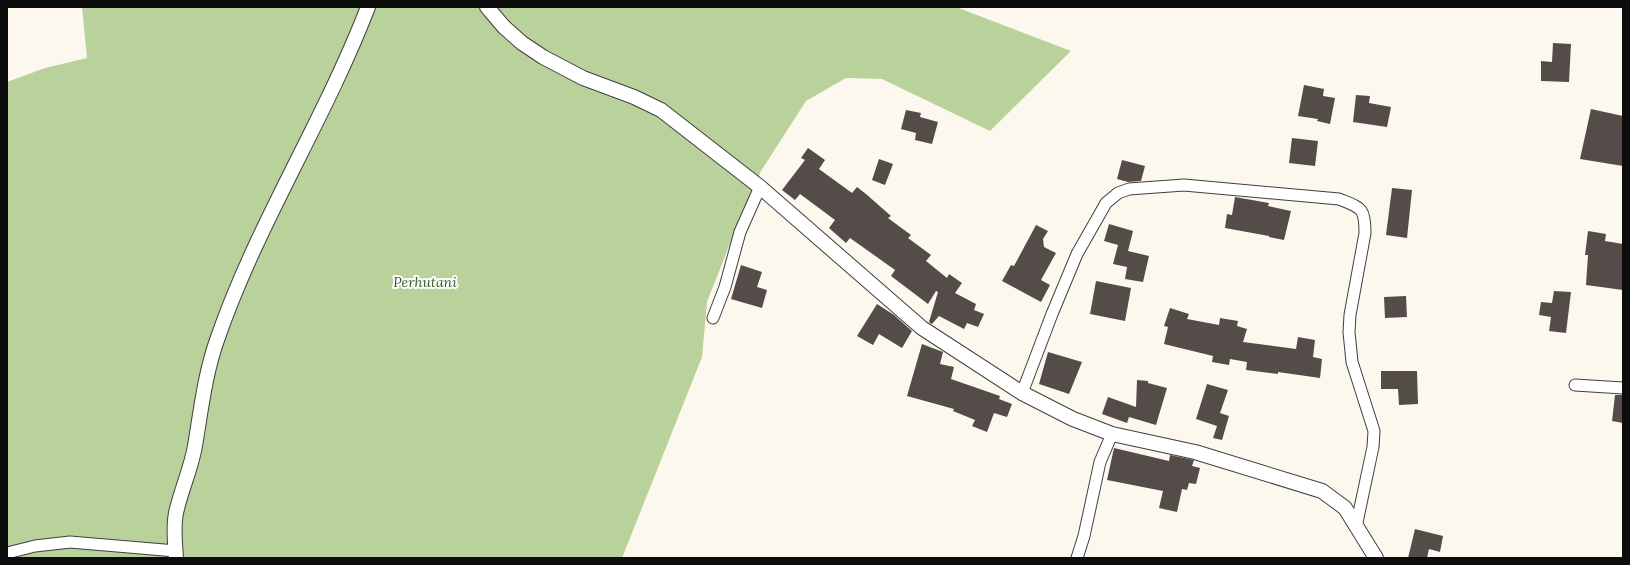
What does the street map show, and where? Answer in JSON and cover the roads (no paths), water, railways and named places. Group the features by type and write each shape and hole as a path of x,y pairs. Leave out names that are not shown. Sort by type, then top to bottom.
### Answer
{"street":[{"path":"7,553 34,546 70,542 176,555 174,530 176,514 192,460 205,382 217,340 250,256 344,63 368,7"},
{"path":"487,7 504,28 522,43 543,57 583,78 634,97 661,110 760,188 922,328 1022,393 1073,419 1112,434 1195,452 1322,491 1345,508 1376,558"},
{"path":"1022,393 1077,254 1106,203 1118,193 1129,189 1184,185 1338,199 1344,201 1362,210 1365,219 1365,233 1350,315 1349,332 1352,362 1374,431 1373,447 1356,527"},
{"path":"713,318 725,287 740,232 760,188"},
{"path":"1575,386 1623,388"},
{"path":"1077,558 1081,549 1100,462 1112,434"}],"park label":[{"name":"Perhutani","path":"425,282"}]}
